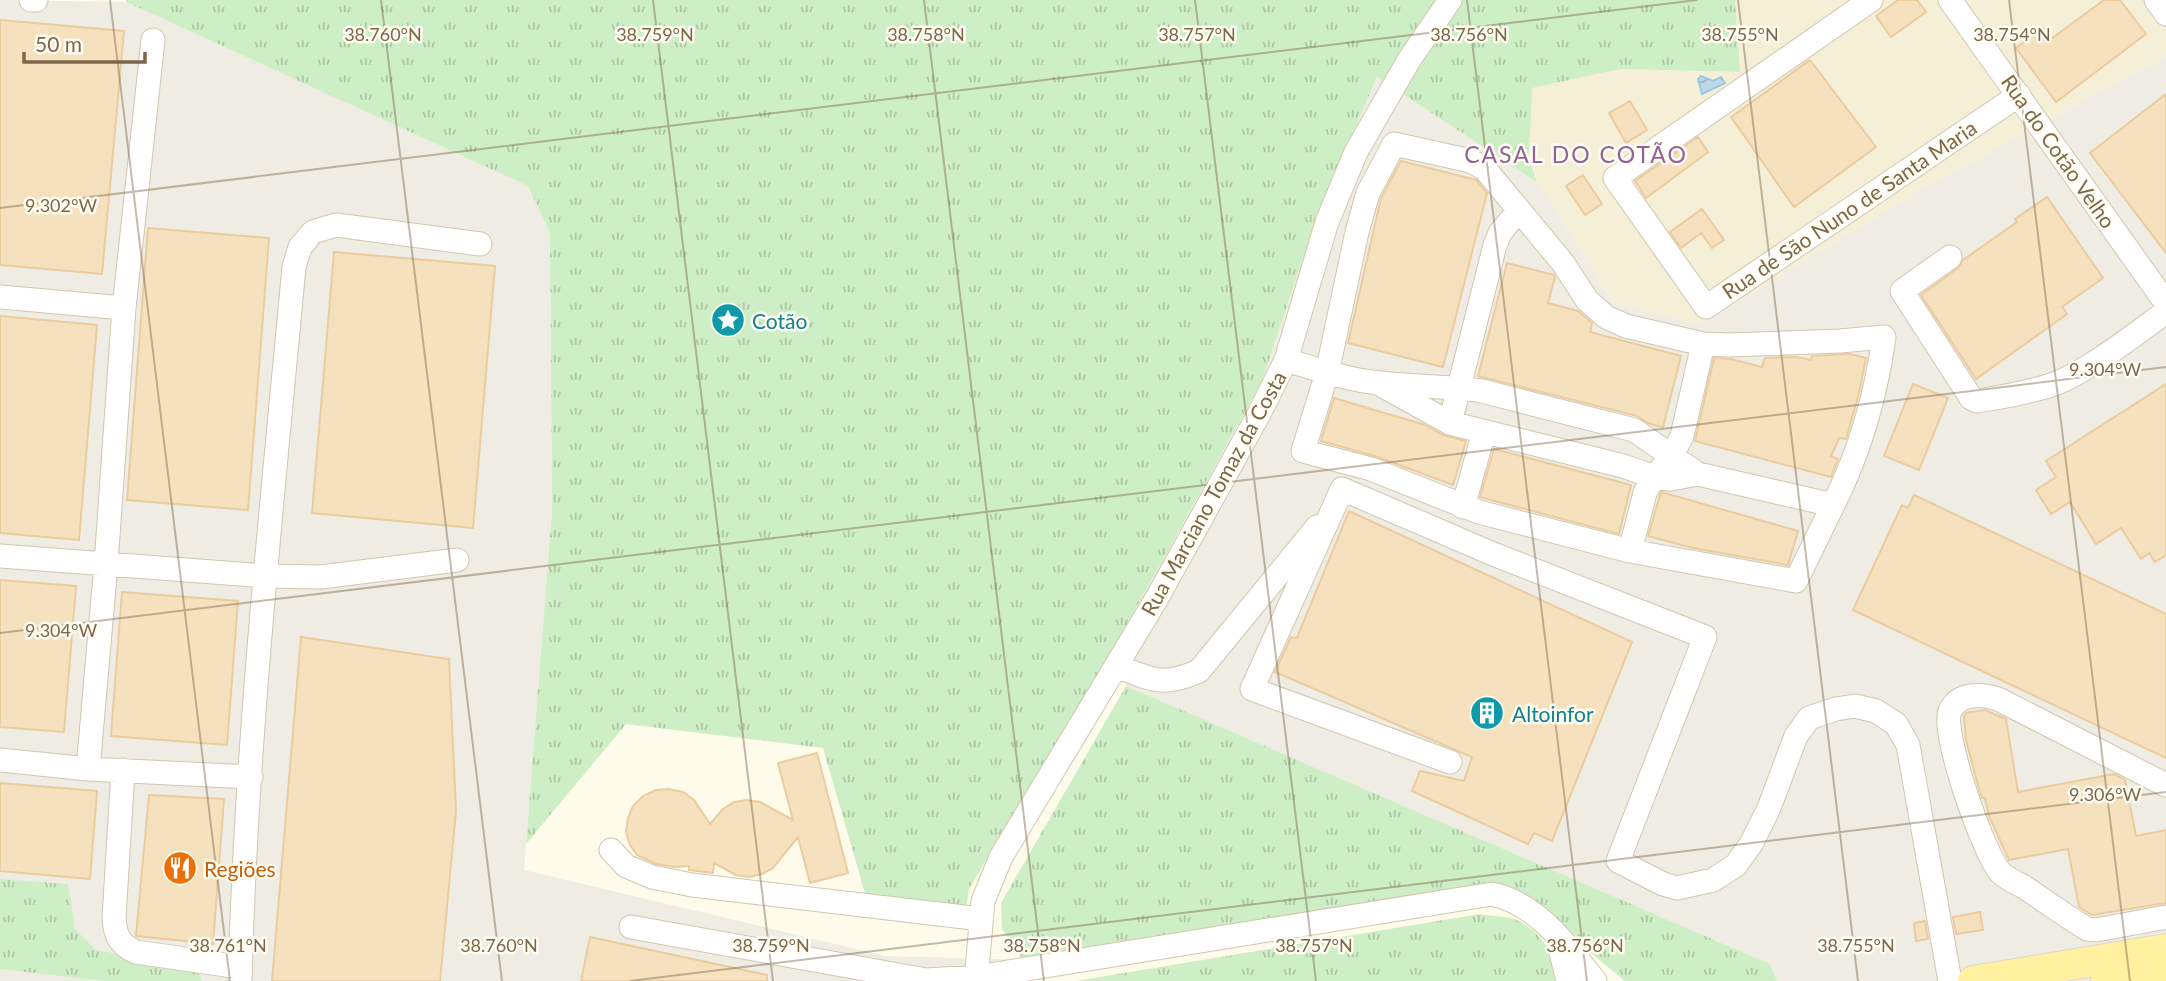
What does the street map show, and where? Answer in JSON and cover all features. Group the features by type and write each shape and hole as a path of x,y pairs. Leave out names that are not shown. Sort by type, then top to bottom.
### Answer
{"main road":[{"path":"2108,970 2166,949"},
{"path":"1973,981 2108,970 2166,971"}],"street":[{"path":"31,0 36,0"},
{"name":"Rua Marciano Tomaz da Costa","path":"976,979 984,901 1001,857 1117,666 1202,520 1259,414 1286,359 1327,222 1356,152 1409,60 1450,0"},
{"name":"Rua de São Nuno de Santa Maria","path":"1871,0 1615,178 1706,307 2019,94"},
{"name":"Rua do Cotão Velho","path":"1950,0 2166,303"},
{"path":"2156,0 2166,14"},
{"path":"88,769 124,308 153,40"},
{"path":"1394,144 1471,162 1485,169 1563,263 1587,300 1606,317 1626,326 1703,344 1884,337 1877,384 1846,479 1796,581 1630,551 1463,507 1371,469 1303,451 1327,373 1368,192 1394,144"},
{"path":"1450,424 1495,244 1519,209"},
{"path":"123,770 114,918 114,931 119,940 126,948 136,952 240,974 266,576 294,267 300,247 313,232 336,225 480,244"},
{"path":"1950,257 1902,291 1971,398 1977,401 2060,382 2166,312"},
{"path":"0,297 124,308"},
{"path":"1630,551 1645,494 1682,436 1703,344"},
{"path":"1286,359 1327,373 1378,383 1459,387 1482,391 1634,430 1698,474 1833,505"},
{"path":"1378,383 1450,424 1623,466 1655,477 1671,479 1698,474"},
{"path":"1463,507 1484,432"},
{"path":"1450,762 1252,689 1342,489 1493,554 1705,637 1618,861 1663,884 1677,888 1713,880 1736,865 1751,844 1769,808 1796,736 1809,718 1855,706 1876,711 1896,724 1908,745 1950,981"},
{"path":"1117,666 1146,678 1168,682 1199,671 1319,525 1332,514"},
{"path":"0,556 266,576 321,577 457,560"},
{"path":"2166,785 1998,699 1982,694 1967,696 1956,703 1950,712 1951,739 1970,807 1991,859 2002,873 2087,929 2105,929 2166,918"},
{"path":"0,760 88,769 251,777"},
{"path":"611,850 626,866 652,877 692,885 981,919"},
{"path":"631,927 926,981 976,979 1492,894 1508,898 1557,933 1595,981"},
{"path":"2105,929 2108,970"},
{"path":"1557,933 1568,981"}],"shaded area":[{"path":"0,0 126,2 528,186 550,233 552,511 524,870 886,956 1023,960 1016,981 0,981"},
{"path":"1735,0 2166,0 2166,56 1922,189 1701,324 1614,304 1538,182 1529,157 1531,88 1621,69 1739,72"},
{"path":"2166,56 2166,981 1777,981 1770,964 1126,686 1125,628 1262,381 1315,222 1377,77 1433,106 1538,182 1614,304 1701,324 1922,189"}],"green space":[{"path":"126,0 1735,0 1740,72 1621,69 1532,88 1529,157 1537,182 1377,77 1315,222 1262,381 1125,628 969,889 966,909 866,897 823,748 626,724 526,844 552,511 550,233 528,186"},
{"path":"1126,686 1770,964 1777,981 1625,981 1525,899 1023,960 1002,929 1001,903"},
{"path":"0,879 68,884 75,929 96,950 188,967 200,975 202,981 106,981 0,969"},
{"path":"1480,914 1514,919 1531,929 1550,952 1558,981 1076,981"}],"water":[{"path":"1701,76 1713,81 1721,77 1725,83 1702,94 1698,79"}],"building":[{"path":"1898,0 1917,0 1926,12 1891,37 1876,16"},
{"path":"2104,0 2120,0 2146,34 2056,102 2016,48 2043,28 2051,39"},
{"path":"0,20 124,31 102,274 0,265"},
{"path":"1810,60 1876,147 1794,207 1731,117"},
{"path":"2166,94 2166,253 2090,153"},
{"path":"1630,101 1647,130 1626,143 1609,113"},
{"path":"1698,137 1708,152 1646,198 1635,181"},
{"path":"1401,161 1476,180 1487,193 1443,367 1348,343 1381,198"},
{"path":"1583,175 1602,204 1585,215 1566,186"},
{"path":"2047,197 2103,278 2062,307 2067,314 1976,379 1921,295 1958,268 1963,260 2017,222 2015,219"},
{"path":"1702,209 1724,240 1712,248 1701,233 1681,248 1670,232"},
{"path":"148,228 269,238 248,510 127,500"},
{"path":"334,252 495,266 473,528 312,513"},
{"path":"1507,263 1554,275 1548,303 1578,311 1592,323 1590,332 1681,356 1663,427 1650,424 1637,416 1478,376"},
{"path":"0,316 97,325 79,540 0,533"},
{"path":"1850,354 1866,358 1846,439 1839,438 1831,456 1838,459 1831,477 1695,441 1714,358 1731,359 1762,367 1765,358 1796,357 1811,360 1812,356"},
{"path":"1913,384 1948,398 1919,470 1884,456"},
{"path":"2166,384 2166,555 2155,562 2149,553 2141,559 2121,528 2096,544 2070,502 2051,514 2036,490 2056,477 2046,461"},
{"path":"1334,398 1425,425 1443,435 1466,441 1453,485 1375,456 1321,441"},
{"path":"1494,449 1631,485 1619,534 1480,497"},
{"path":"1661,492 1798,531 1788,565 1693,548 1648,536"},
{"path":"1914,495 2166,614 2166,758 1853,610 1902,505 1908,508"},
{"name":"Altoinfor","path":"1349,511 1632,642 1552,841 1534,833 1528,844 1412,791 1420,771 1464,781 1472,757 1275,672 1291,637 1297,638"},
{"path":"0,580 76,586 64,732 0,727"},
{"path":"122,592 238,601 227,745 111,736"},
{"path":"301,637 449,659 456,811 440,981 272,981"},
{"path":"1985,710 2006,719 2018,792 2114,774 2125,780 2136,836 2166,830 2166,903 2092,915 2079,907 2068,849 2009,860 1989,816 1985,798 1982,798 1966,740 1964,716 1966,713"},
{"path":"817,753 848,873 810,883 798,837 773,868 749,877 736,875 714,863 713,873 689,870 689,866 656,864 637,855 630,845 626,832 633,806 643,796 656,790 683,792 694,800 710,824 723,809 734,802 747,800 760,802 793,820 778,763"},
{"path":"0,783 97,791 90,879 0,871"},
{"name":"Regiões","path":"149,795 224,799 213,944 136,936"},
{"path":"1980,912 1983,930 1956,934 1953,917"},
{"path":"1925,921 1928,939 1916,941 1914,923"},
{"path":"590,937 767,975 767,981 581,981"}],"place":[{"name":"Cotão","path":"728,320"},
{"name":"Altoinfor","path":"1487,713"},
{"name":"Regiões","path":"180,868"}],"district":[{"name":"CASAL DO COTÃO","path":"1576,154"}]}
